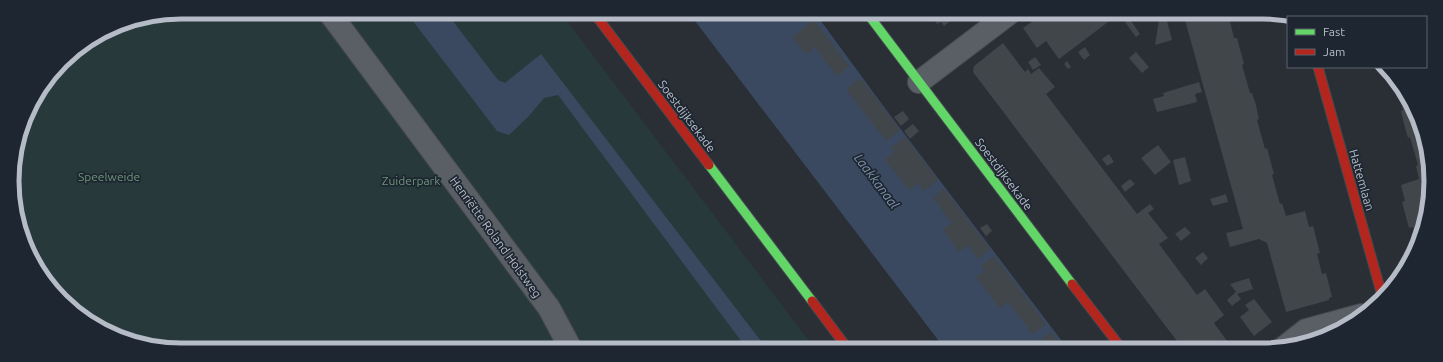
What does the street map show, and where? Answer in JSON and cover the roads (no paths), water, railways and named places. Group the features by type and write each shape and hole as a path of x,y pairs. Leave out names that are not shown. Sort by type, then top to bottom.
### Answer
{"street":[{"name":"Henriëtte Roland Holstweg","path":"334,19 549,308 568,343"},
{"name":"Soestdijksekade","path":"599,19 843,343"},
{"name":"Soestdijksekade","path":"872,19 1117,343"},
{"path":"919,82 1002,19"},
{"name":"Hattemlaan","path":"1318,68 1381,292"},
{"path":"1293,340 1306,330 1347,319"}],"water":[{"path":"411,19 451,19 498,80 505,83 541,54 762,343 743,343 558,95 544,98 528,117 509,135 497,131"},
{"name":"Laakkanaal","path":"694,19 819,19 890,115 1063,343 940,343"}],"park label":[{"name":"Speelweide","path":"109,176"},
{"name":"Zuiderpark","path":"411,180"}]}
